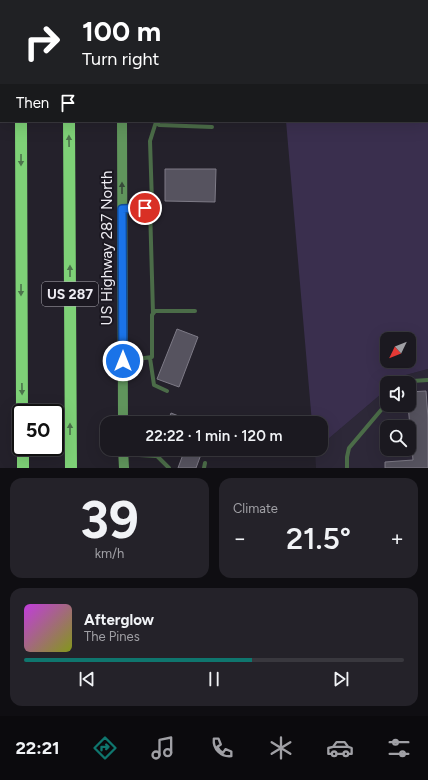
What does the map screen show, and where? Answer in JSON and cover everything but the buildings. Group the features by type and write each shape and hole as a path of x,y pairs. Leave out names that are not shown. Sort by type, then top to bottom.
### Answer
{"highway":[{"name":"US 287","path":"21,122 22,404"},
{"name":"US 287","path":"69,122 70,468"},
{"path":"23,456 23,468"}],"main road":[{"name":"US Highway 287 North","path":"122,122 123,416"},
{"path":"123,456 124,468"}],"lane":[{"path":"167,391 154,385 150,358 153,354 153,313 150,141 156,122 160,124 212,127"},
{"path":"122,209 150,207"},
{"path":"153,313 155,311 195,310"},
{"path":"123,361 150,358"},
{"path":"416,381 428,380"},
{"path":"347,468 349,448 380,411"},
{"path":"157,456 169,468"}],"shaded area":[{"path":"286,122 428,122 428,369 402,376 380,376 380,395 328,439 328,416 311,416"},
{"path":"428,369 428,468 316,468 315,456 328,456 328,439 380,395 380,412 416,412 416,376 402,376"}],"route":[{"path":"123,361 122,209 145,208"}]}
